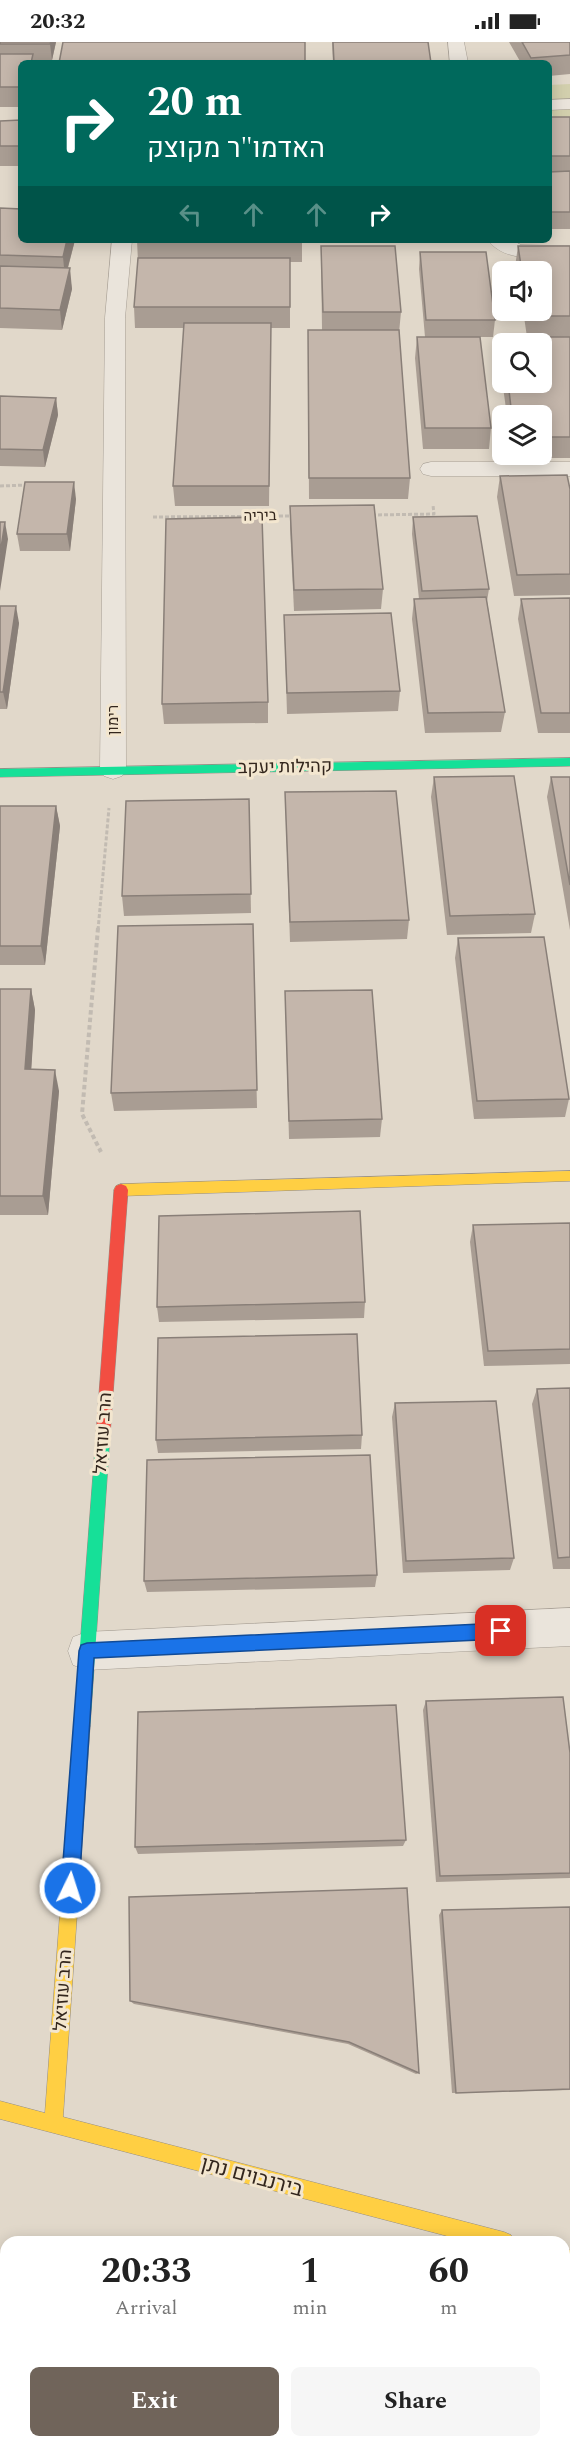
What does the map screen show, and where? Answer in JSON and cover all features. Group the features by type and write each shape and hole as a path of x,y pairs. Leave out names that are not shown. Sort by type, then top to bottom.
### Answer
{"street":[{"path":"456,42 459,60"},
{"path":"552,105 570,104"},
{"name":"רימון","path":"113,770 115,318 122,243"},
{"path":"503,243 517,251 570,252"},
{"path":"431,469 570,468"},
{"name":"קהילות יעקב","path":"0,773 570,762"},
{"path":"121,1190 570,1176"},
{"name":"הרב עוזיאל","path":"53,2125 121,1190"},
{"path":"87,1651 570,1628"},
{"name":"בירנבוים נתן","path":"0,2110 481,2236"}],"path":[{"path":"363,515 434,514 431,469"},
{"path":"0,486 34,485"},
{"name":"ביריה","path":"114,518 303,515"},
{"path":"113,770 82,1114 121,1190"}],"shaded area":[{"path":"570,84 570,121 554,121 552,85"}],"building":[{"path":"0,42 51,42 50,44 0,44"},
{"path":"63,42 305,42 305,60 60,60"},
{"path":"333,42 428,42 431,60 334,60"},
{"path":"522,42 570,42 570,55 531,58"},
{"path":"0,54 33,54 32,60 18,60 18,87 0,87"},
{"path":"552,117 570,117 570,156 552,156"},
{"path":"18,120 18,146 0,146 0,121"},
{"path":"570,171 570,212 552,212 552,172"},
{"path":"0,208 18,209 18,243 66,243 63,257 0,255"},
{"path":"321,246 395,246 401,312 323,312"},
{"path":"518,246 570,246 570,316 552,316 552,261 520,261"},
{"path":"420,252 486,252 492,297 492,320 426,320"},
{"path":"138,258 290,258 290,307 134,307"},
{"path":"0,266 70,268 60,310 0,308"},
{"path":"184,323 271,323 269,486 173,486"},
{"path":"308,330 399,330 410,478 309,478"},
{"path":"417,337 480,337 491,428 425,428"},
{"path":"552,337 570,337 570,437 552,437 552,405 511,405 509,393 552,393"},
{"path":"0,396 56,398 43,450 0,449"},
{"path":"567,475 570,489 570,574 517,575 500,476"},
{"path":"25,482 74,482 67,534 17,534"},
{"path":"374,505 383,589 294,590 290,506"},
{"path":"477,516 489,589 422,591 413,517"},
{"path":"262,517 268,702 162,704 166,519"},
{"path":"0,522 5,522 0,554"},
{"path":"486,597 505,712 428,713 414,599"},
{"path":"570,598 570,713 541,713 521,599"},
{"path":"0,606 16,606 3,692 0,692"},
{"path":"391,613 400,691 287,693 284,615"},
{"path":"514,776 535,914 450,916 434,777"},
{"path":"551,777 570,777 570,885"},
{"path":"396,791 409,920 290,922 285,792"},
{"path":"249,799 251,894 122,896 126,801"},
{"path":"0,806 56,806 41,946 0,946"},
{"path":"253,924 257,1090 111,1093 118,926"},
{"path":"544,937 569,1099 477,1101 458,938"},
{"path":"0,989 31,989 25,1069 55,1070 43,1196 0,1196"},
{"path":"372,990 382,1119 289,1121 285,991"},
{"path":"360,1211 365,1302 157,1307 159,1216"},
{"path":"570,1223 570,1349 488,1351 473,1225"},
{"path":"357,1334 362,1435 156,1440 158,1338"},
{"path":"570,1388 570,1557 558,1558 537,1389"},
{"path":"496,1401 514,1558 406,1561 395,1403"},
{"path":"370,1455 377,1575 144,1581 147,1460"},
{"path":"563,1697 570,1753 570,1873 440,1876 426,1701"},
{"path":"396,1705 406,1840 135,1847 138,1712"},
{"path":"407,1888 419,2073 349,2042 130,2001 129,1897"},
{"path":"570,1907 570,2089 456,2093 442,1910"}],"traffic: fast":[{"path":"0,773 570,762"},
{"path":"82,1726 103,1435"}],"traffic: slow":[{"path":"121,1190 570,1176"},
{"path":"53,2125 82,1726"},
{"path":"0,2110 481,2236"}],"traffic: jam":[{"path":"103,1435 121,1190"}],"route":[{"path":"70,1888 87,1651 501,1631"}]}
